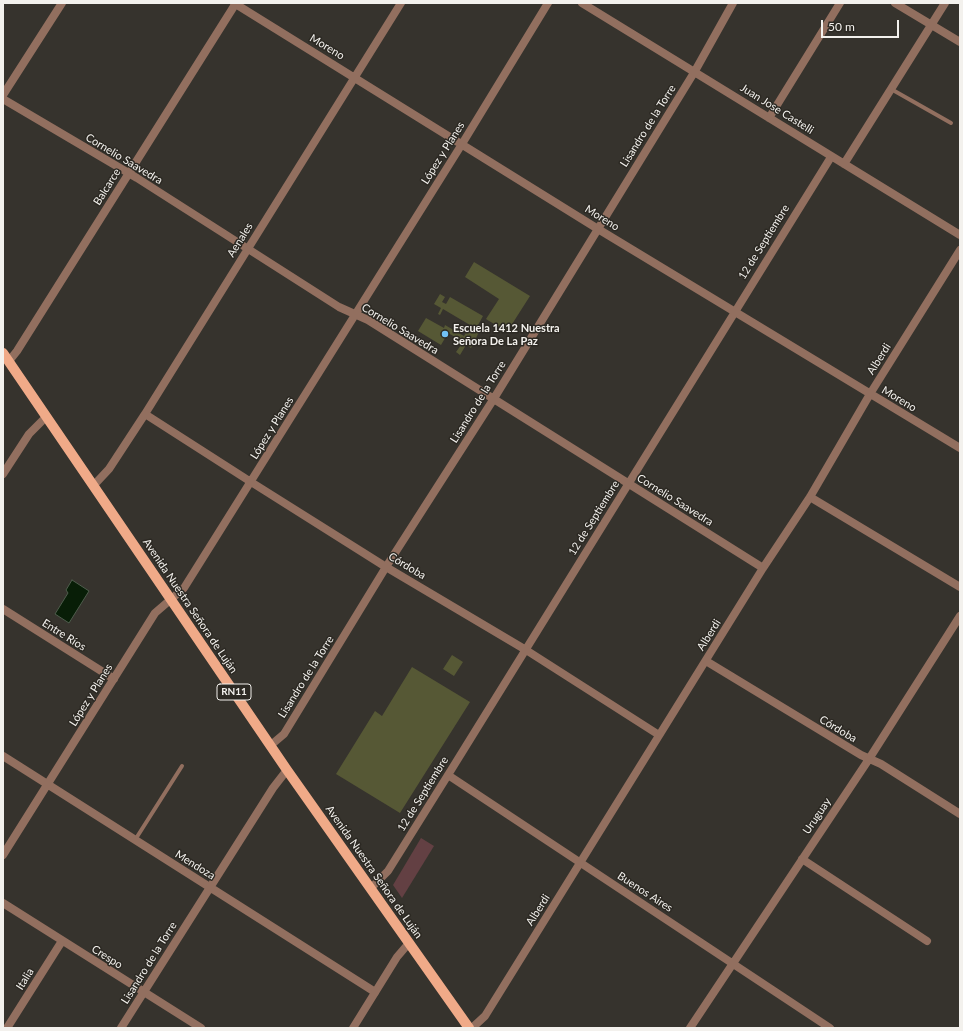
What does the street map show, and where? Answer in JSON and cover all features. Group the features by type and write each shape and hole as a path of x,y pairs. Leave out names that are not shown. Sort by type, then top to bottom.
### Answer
{"main road":[{"name":"Avenida Nuestra Señora de Luján","path":"3,353 287,770 471,1028"}],"street":[{"path":"3,95 62,3"},
{"name":"Moreno","path":"235,3 598,229 960,448"},
{"name":"Balcarce","path":"9,362 235,3"},
{"name":"Aenales","path":"94,485 109,469 401,3"},
{"name":"López y Planes","path":"3,856 155,613 184,588 356,315 548,3"},
{"name":"Juan Jose Castelli","path":"582,3 695,71 831,157 960,234"},
{"name":"Lisandro de la Torre","path":"271,745 284,734 386,566 493,400 695,71 733,3"},
{"path":"769,118 840,3"},
{"path":"895,3 960,42"},
{"path":"844,164 945,3"},
{"name":"Cornelio Saavedra","path":"3,99 248,248 339,307 368,320 493,400 763,568"},
{"name":"12 de Septiembre","path":"371,888 388,871 831,157"},
{"name":"Alberdi","path":"471,1028 484,1016 763,568 810,497 870,394 960,250"},
{"name":"Córdoba","path":"144,414 386,566 526,650 659,735"},
{"path":"3,474 29,434 46,417"},
{"path":"810,497 960,587"},
{"name":"Entre Ríos","path":"3,609 114,679"},
{"name":"Uruguay","path":"690,1028 732,962 869,759 960,616"},
{"name":"Córdoba","path":"706,661 861,755 881,764 960,814"},
{"name":"Mendoza","path":"3,756 375,992"},
{"name":"Lisandro de la Torre","path":"121,1028 273,788 287,770"},
{"name":"Buenos Aires","path":"448,775 830,1028"},
{"path":"802,859 927,942"},
{"name":"Crespo","path":"3,903 201,1028"},
{"name":"Italia","path":"8,1028 62,941"},
{"path":"353,1028 397,957 409,943"}],"lane":[{"path":"891,89 952,123"},
{"path":"135,840 182,766"}],"shaded area":[{"path":"72,580 89,591 69,623 55,614 68,593 66,590"},
{"path":"421,838 434,846 402,898 393,885"}],"building":[{"path":"474,262 530,296 507,332 486,319 499,299 465,277"},
{"path":"440,294 445,297 442,302 446,304 450,297 483,316 477,327 479,332 471,348 466,345 460,355 456,352 461,345 455,341 457,338 448,333 441,345 418,331 426,318 444,328 445,325 464,336 470,325 443,309 440,315 438,314 441,308 434,304"},
{"path":"452,655 463,662 454,676 443,669"},
{"path":"412,667 470,702 400,813 336,774 375,711 382,716"}],"place":[{"name":"Escuela 1412 Nuestra Señora De La Paz","path":"445,334"}]}
